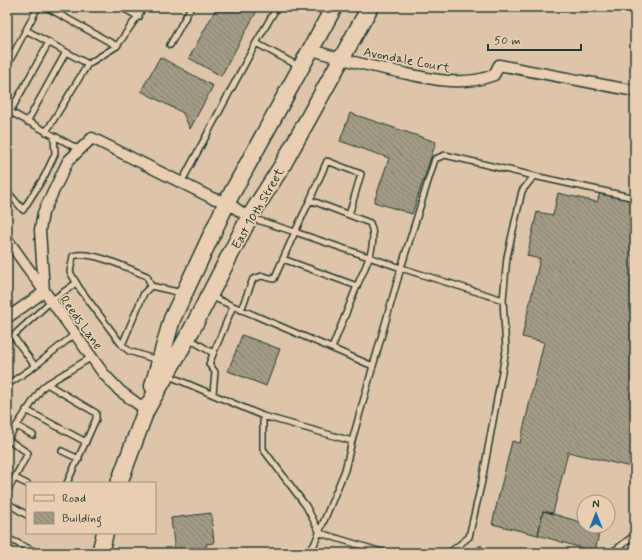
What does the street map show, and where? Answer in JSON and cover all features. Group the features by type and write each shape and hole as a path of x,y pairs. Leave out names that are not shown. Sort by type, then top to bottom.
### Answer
{"main road":[{"name":"East 10th Street","path":"163,368 187,337 249,218 282,166 370,7"},
{"name":"East 10th Street","path":"119,482 163,368 172,320 227,202 332,11"},
{"path":"100,553 105,534"}],"street":[{"name":"Avondale Court","path":"310,49 341,60 427,78 464,82 494,75 499,65 635,91"},
{"path":"7,318 44,292 40,230 43,213 68,162 92,138 212,198 227,202 249,218"},
{"name":"Reeds Lane","path":"7,239 44,292 112,383 146,410"}],"lane":[{"path":"7,66 38,7"},
{"path":"46,7 117,46"},
{"path":"121,7 139,16"},
{"path":"46,132 88,64 117,46 144,7"},
{"path":"170,45 191,7"},
{"path":"181,183 277,7"},
{"path":"315,7 332,11"},
{"path":"26,30 88,64"},
{"path":"49,42 8,111 80,150"},
{"path":"256,43 301,67"},
{"path":"27,122 66,52"},
{"path":"7,191 23,210 44,177 55,154 54,136"},
{"path":"307,552 314,545 320,533 345,470 401,268 435,159 445,155 635,198"},
{"path":"241,310 253,279 262,276 274,278 327,161 361,174 349,215"},
{"path":"449,553 469,537 482,481 506,350 503,300 507,257 522,191 534,176"},
{"path":"310,200 370,223 375,233 369,258 332,348"},
{"path":"249,218 503,300"},
{"path":"151,286 147,276 88,254 73,256 70,272 76,283 122,345 129,351 263,416 352,441"},
{"path":"283,259 357,286"},
{"path":"35,366 13,336 51,301 76,283"},
{"path":"151,286 184,294"},
{"path":"122,345 144,293 151,286"},
{"path":"209,296 374,366"},
{"path":"213,393 215,372 209,364 232,306"},
{"path":"7,385 35,366 75,334"},
{"path":"187,337 213,353"},
{"path":"7,492 28,453 9,440 26,410 42,388 92,357"},
{"path":"47,384 96,413 96,419 67,482"},
{"path":"26,410 86,442"},
{"path":"263,416 262,448 306,506 320,533 385,553"},
{"path":"17,426 33,435"},
{"path":"62,451 78,459"},
{"path":"15,478 26,484"},
{"path":"7,503 26,514"},
{"path":"611,553 635,535"},
{"path":"7,538 38,553"}],"building":[{"path":"217,7 259,7 221,76 189,58"},
{"path":"160,57 213,86 190,129 183,113 141,91"},
{"path":"350,113 436,142 412,214 374,202 389,158 340,141"},
{"path":"558,193 597,202 600,193 635,201 635,468 568,452 553,513 543,511 538,535 492,524 512,441 520,443 544,342 522,337 540,259 527,256 537,212 553,215"},
{"path":"242,335 280,349 266,386 228,371"},
{"path":"543,511 576,521 576,534 599,534 595,552 538,535"},
{"path":"211,513 214,543 206,544 207,553 175,553 171,518"},
{"path":"481,545 486,553 469,553"}]}
